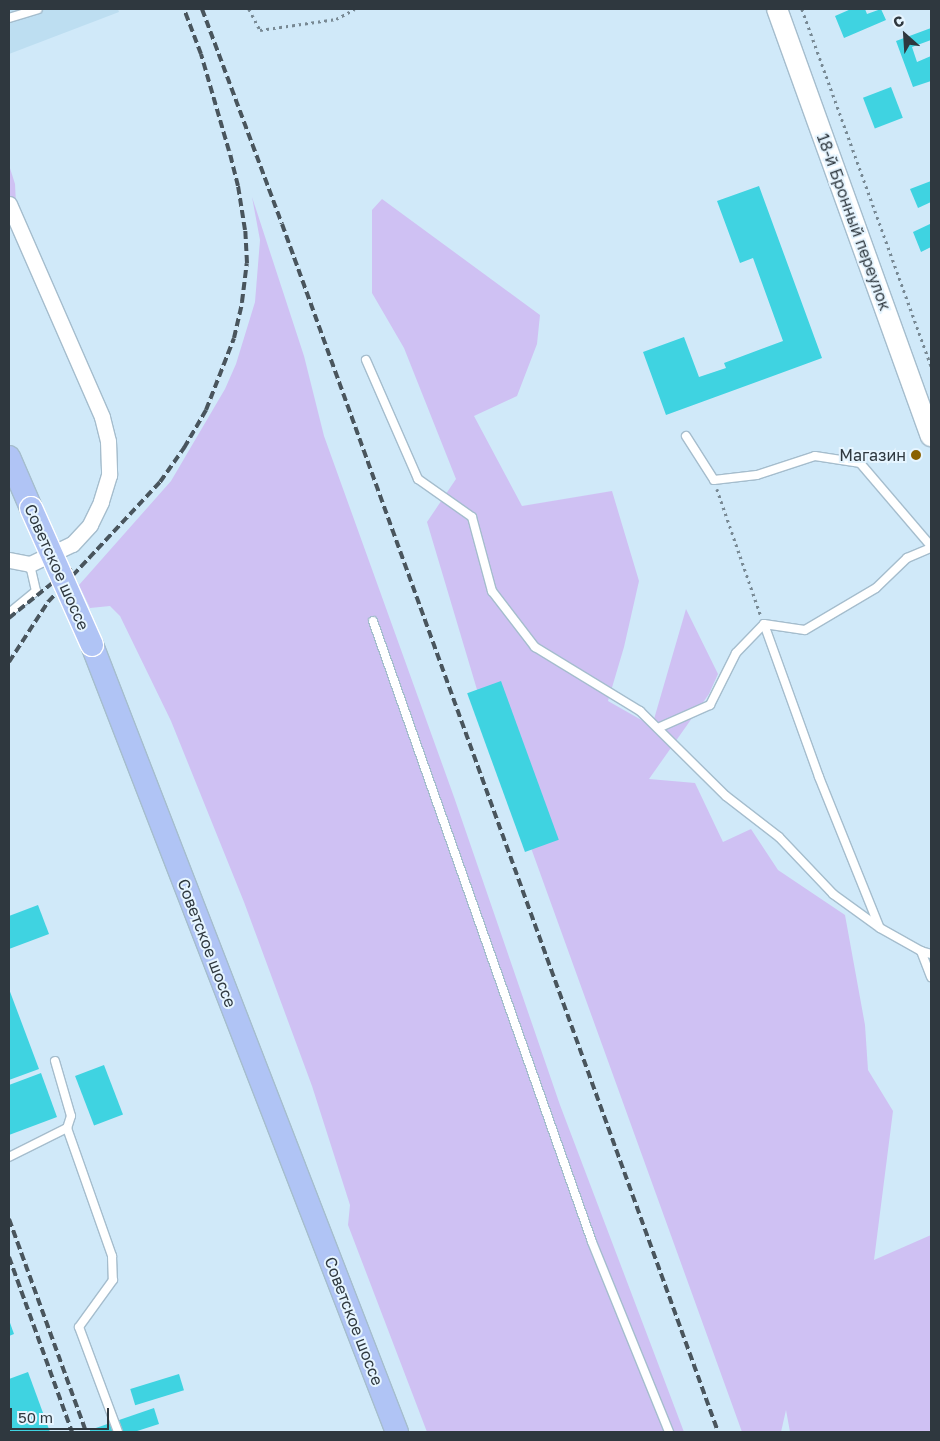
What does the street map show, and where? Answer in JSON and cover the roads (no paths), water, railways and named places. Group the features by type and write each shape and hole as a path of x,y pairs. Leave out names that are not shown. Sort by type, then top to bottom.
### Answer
{"main road":[{"name":"Советское шоссе","path":"9,457 92,645 397,1432"}],"street":[{"name":"18-й Бронный переулок","path":"776,9 931,436"},
{"path":"9,204 102,417 108,441 109,474 101,502 90,526 72,544 30,564 9,560"}],"lane":[{"path":"9,18 38,9"},
{"path":"366,360 418,479 472,517 492,591 534,647 640,711 726,796 779,837 833,894 880,928 921,951 931,954"},
{"path":"686,436 714,480 757,475 816,456 860,463 931,547 907,558 876,588 805,630 764,624"},
{"path":"9,613 36,591 30,564"},
{"path":"373,621 592,1242 669,1432"},
{"path":"658,728 710,705 736,653 764,624"},
{"path":"764,624 819,777 880,928"},
{"path":"921,951 931,978"},
{"path":"9,1157 67,1128 72,1116 55,1061"},
{"path":"67,1128 112,1256 113,1280 79,1326 118,1432"}],"railway":[{"path":"9,662 48,602 160,482 184,448 206,410 234,338 242,302 247,263 245,230 238,186 229,151 201,54 184,9"},
{"path":"202,9 282,224 718,1432"},
{"path":"9,618 71,568"},
{"path":"9,1219 86,1432"},
{"path":"9,1257 72,1432"}],"place":[{"name":"Магазин","path":"916,455"}]}
